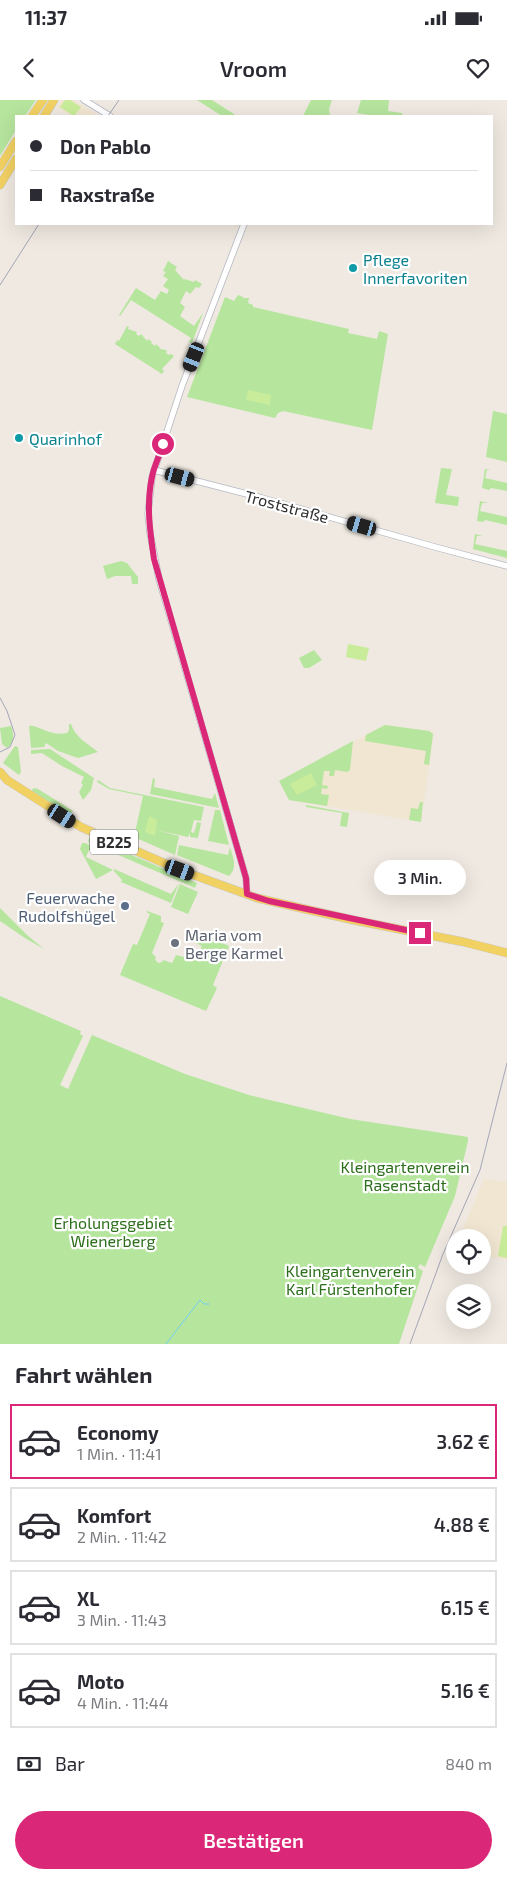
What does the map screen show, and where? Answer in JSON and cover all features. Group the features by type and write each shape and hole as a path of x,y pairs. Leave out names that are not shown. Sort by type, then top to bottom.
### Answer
{"main road":[{"path":"33,115 43,100"},
{"path":"45,115 54,100"},
{"path":"0,167 15,143"},
{"path":"0,185 15,161"},
{"name":"B225","path":"1,775 81,827 180,870 247,894 269,901 464,942 507,953"}],"street":[{"path":"84,100 108,115"},
{"path":"244,225 182,386 154,470 148,514 154,559 246,878 247,894"},
{"name":"Troststraße","path":"154,470 507,566"}],"shaded area":[{"path":"62,100 73,100 97,115 69,115 57,107"},
{"path":"385,725 434,732 421,822 289,800 279,781"},
{"path":"484,1179 507,1182 507,1260 491,1257 491,1229 463,1229"}],"green space":[{"path":"0,100 36,100 26,115 15,115 15,132 0,156"},
{"path":"65,100 70,100 81,107 75,115 72,115 60,107"},
{"path":"197,100 212,100 235,115 220,115"},
{"path":"311,100 332,100 329,109 330,115 304,115"},
{"path":"361,100 389,100 388,111 402,113 402,115 369,115 357,113"},
{"path":"168,261 177,267 175,270 184,280 194,282 195,280 202,284 199,288 196,287 190,294 186,291 180,303 185,307 180,316 194,326 203,313 192,343 189,342 191,338 131,300 119,315 136,288 155,300 161,291 167,294 169,290 163,286 168,279 163,276 166,272 163,271"},
{"path":"238,295 243,298 249,298 248,303 253,305 253,307 349,329 348,333 377,339 379,331 388,334 372,430 283,411 278,413 275,418 187,397 225,297 234,301"},
{"path":"127,326 129,327 128,329 137,332 136,334 139,336 141,334 147,341 148,339 155,346 156,344 162,350 167,351 166,353 169,355 174,356 162,369 164,371 162,374 115,344 117,340 119,341"},
{"path":"248,390 271,395 270,405 246,400"},
{"path":"493,411 507,414 507,462 486,457"},
{"path":"441,468 452,469 446,495 459,497 458,506 435,503"},
{"path":"485,469 491,470 487,470 485,478 507,483 507,491 482,488"},
{"path":"480,501 488,503 482,503 480,511 507,517 507,525 485,520 483,522 477,521"},
{"path":"475,534 483,536 477,536 475,544 507,551 507,558 473,549"},
{"path":"121,561 127,563 138,577 138,584 132,584 131,576 115,576 107,579 103,566"},
{"path":"348,644 369,648 366,661 346,657"},
{"path":"314,650 322,660 309,668 304,668 299,658"},
{"path":"69,724 86,743 98,752 78,758 58,751 46,743 44,747 31,748 29,726 61,734 67,733"},
{"path":"385,725 429,731 433,734 429,765 424,764 426,751 365,741 366,735"},
{"path":"11,726 13,738 10,746 7,748 2,744 0,728"},
{"path":"353,741 350,770 347,772 335,770 334,776 329,776 330,771 324,771 322,785 328,786 327,789 322,788 321,794 329,795 327,806 289,800 279,781"},
{"path":"15,746 18,747 21,772 19,775 3,763"},
{"path":"50,749 94,778 91,790 83,800 79,792 83,785 81,783 84,777 42,753 31,754 31,750"},
{"path":"311,773 317,785 297,795 290,784"},
{"path":"153,778 155,779 154,787 212,799 215,793 219,808 150,794"},
{"path":"98,780 110,788 204,807 201,821 194,820 191,832 194,833 197,822 201,823 198,838 190,837 190,833 188,837 156,830 179,836 175,855 134,837 143,796 109,789 97,782"},
{"path":"34,788 73,811 70,814 66,814 33,792"},
{"path":"420,802 423,802 421,822 409,820 411,808 418,809"},
{"path":"306,805 349,813 347,827 340,826 342,813 306,807"},
{"path":"215,810 220,810 229,845 208,841"},
{"path":"149,816 157,820 155,836 145,832"},
{"path":"89,838 197,883 195,888 88,842"},
{"path":"82,843 97,848 95,852 89,850 86,857 113,870 96,879 80,849"},
{"path":"179,845 228,855 230,847 234,862 232,873 229,876 177,855"},
{"path":"114,869 171,894 179,883 171,903 121,882 122,880"},
{"path":"180,884 198,892 188,914 171,907"},
{"path":"0,908 27,935 44,949 0,921"},
{"path":"147,911 161,916 161,922 164,923 152,953 158,963 163,960 172,963 176,955 184,957 186,951 198,955 202,946 187,939 192,927 191,930 229,946 213,985 217,988 206,1011 120,975 133,944 137,945 150,914"},
{"path":"0,996 81,1031 80,1034 83,1036 60,1085 68,1089 92,1035 185,1074 249,1095 350,1119 468,1137 455,1196 425,1267 420,1264 418,1268 423,1271 399,1344 0,1344"},
{"path":"503,1226 507,1226 507,1258 498,1256"}],"waterway":[{"path":"166,1344 200,1300 204,1304 209,1304"}],"tram line":[{"path":"109,115 119,100"},
{"path":"0,285 38,225"},
{"path":"0,698 7,711 15,735 10,747 0,752"},
{"path":"410,1344 443,1254 480,1170 507,1063"}],"place":[{"name":"Pflege Innerfavoriten","path":"353,268"},
{"name":"Quarinhof","path":"19,438"},
{"name":"Feuerwache Rudolfshügel","path":"125,906"},
{"name":"Maria vom Berge Karmel","path":"175,943"}],"route":[{"path":"163,444 152,477 149,500 148,514 154,559 246,878 247,894 269,901 353,920 420,933"}],"park label":[{"name":"Kleingartenverein Rasenstadt","path":"405,1175"},
{"name":"Erholungsgebiet Wienerberg","path":"113,1231"},
{"name":"Kleingartenverein Karl Fürstenhofer","path":"350,1279"}]}
